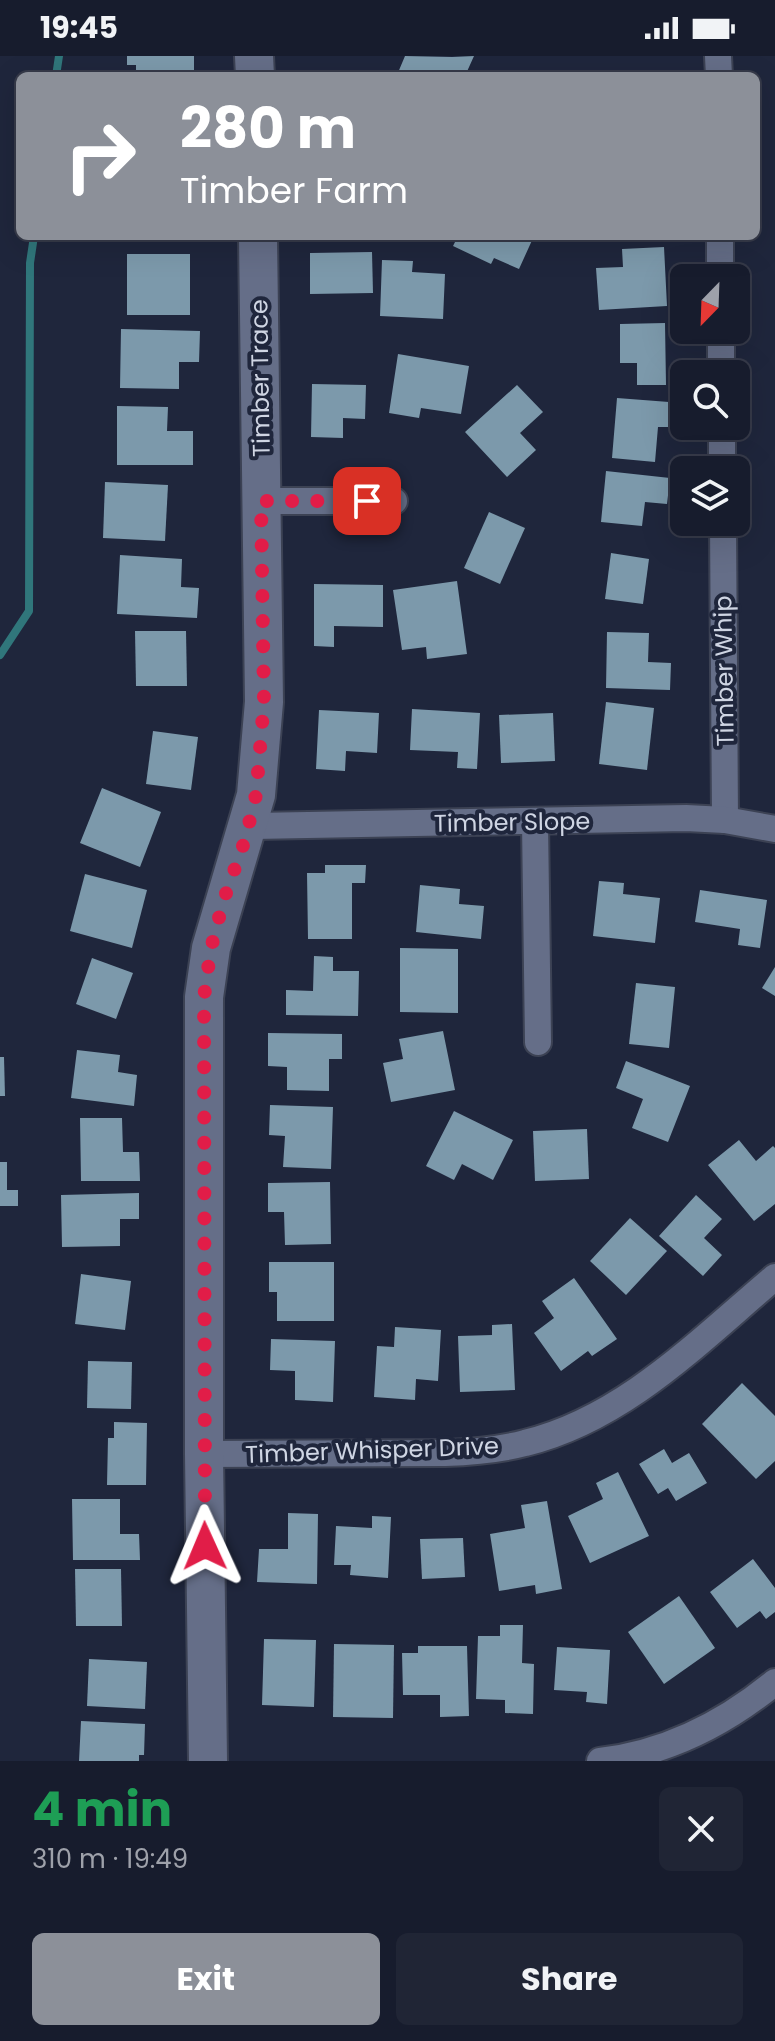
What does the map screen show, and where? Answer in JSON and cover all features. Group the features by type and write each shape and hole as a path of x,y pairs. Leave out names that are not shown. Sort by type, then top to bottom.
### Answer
{"street":[{"name":"Timber Trace","path":"208,1761 204,997 211,948 256,795 264,702 258,240"},
{"path":"720,240 720,264"},
{"path":"261,501 394,501"},
{"name":"Timber Whip","path":"723,536 725,820"},
{"name":"Timber Slope","path":"248,826 686,818 725,820 775,829"},
{"path":"535,822 538,1042"},
{"name":"Timber Whisper Drive","path":"204,1454 445,1453 484,1451 528,1443 591,1418 622,1401 651,1381 775,1277"},
{"path":"600,1761 650,1751 683,1740 744,1707 775,1682"}],"building":[{"path":"127,56 194,56 194,72 136,72 136,65 127,65"},
{"path":"405,56 474,56 467,72 398,72"},
{"path":"456,240 532,240 519,269 494,258 491,264 453,246"},
{"path":"664,247 667,306 599,310 596,268 623,267 622,249"},
{"path":"372,252 373,293 310,294 310,253"},
{"path":"127,254 190,254 190,315 127,315"},
{"path":"382,260 413,261 412,272 445,274 443,319 380,316"},
{"path":"665,323 666,385 637,385 637,363 620,363 620,324"},
{"path":"121,329 200,331 199,362 179,362 179,389 120,388"},
{"path":"398,354 469,366 461,414 421,408 419,418 389,413"},
{"path":"312,384 366,385 365,419 343,418 343,438 311,437"},
{"path":"517,385 543,412 520,433 536,450 507,477 465,432"},
{"path":"617,398 669,402 668,427 658,427 655,462 612,458"},
{"path":"117,406 168,407 167,431 193,431 193,465 117,465"},
{"path":"606,471 670,478 667,504 645,502 642,526 601,522"},
{"path":"105,482 168,485 165,541 103,538"},
{"path":"489,512 525,528 500,584 464,568"},
{"path":"611,553 649,559 643,604 605,599"},
{"path":"120,555 182,559 181,587 199,588 197,618 117,614"},
{"path":"457,581 467,654 427,659 426,647 402,650 393,590"},
{"path":"314,584 383,585 383,627 334,626 334,647 314,646"},
{"path":"135,631 186,631 187,686 136,686"},
{"path":"607,632 649,633 648,662 671,663 670,690 606,688"},
{"path":"606,702 654,708 647,770 599,764"},
{"path":"412,709 480,713 477,769 457,768 458,752 410,750"},
{"path":"319,710 379,713 377,753 346,751 345,771 316,769"},
{"path":"553,713 555,761 501,763 499,715"},
{"path":"153,731 198,737 191,790 146,784"},
{"path":"102,788 161,812 140,867 80,843"},
{"path":"325,865 366,865 365,883 352,883 352,939 308,939 307,873 325,873"},
{"path":"85,874 147,890 132,948 70,931"},
{"path":"599,881 624,883 623,894 660,898 655,943 593,936"},
{"path":"420,885 460,889 459,904 484,906 481,939 416,932"},
{"path":"700,890 767,900 760,948 738,945 740,929 695,922"},
{"path":"400,948 458,949 458,1013 400,1012"},
{"path":"314,956 333,957 333,971 359,971 358,1016 286,1015 286,990 313,991"},
{"path":"92,958 133,973 116,1019 76,1004"},
{"path":"775,967 775,996 762,988"},
{"path":"636,983 675,987 669,1048 629,1044"},
{"path":"443,1031 455,1090 391,1102 383,1063 403,1059 399,1039"},
{"path":"268,1033 342,1034 342,1059 329,1059 329,1091 287,1090 287,1067 268,1066"},
{"path":"77,1050 120,1055 118,1072 137,1075 134,1106 71,1098"},
{"path":"0,1057 4,1057 5,1096 0,1096"},
{"path":"626,1061 690,1086 668,1142 632,1128 643,1099 616,1088"},
{"path":"270,1105 333,1107 331,1169 283,1167 285,1136 269,1135"},
{"path":"454,1111 513,1140 493,1180 462,1164 454,1180 426,1166"},
{"path":"80,1118 122,1118 123,1152 139,1152 140,1181 81,1181"},
{"path":"587,1129 589,1179 535,1181 533,1131"},
{"path":"739,1140 756,1161 773,1146 775,1148 775,1204 754,1221 708,1165"},
{"path":"0,1162 7,1162 7,1190 18,1190 18,1206 0,1206"},
{"path":"330,1182 331,1244 285,1245 284,1212 268,1212 268,1183"},
{"path":"139,1193 139,1219 120,1219 120,1246 62,1247 61,1195"},
{"path":"696,1195 722,1219 704,1238 722,1255 703,1276 659,1236"},
{"path":"630,1218 667,1251 626,1295 590,1261"},
{"path":"269,1262 334,1262 334,1321 277,1321 277,1292 269,1292"},
{"path":"81,1274 131,1281 125,1330 75,1324"},
{"path":"574,1278 617,1339 592,1356 588,1351 561,1371 534,1333 554,1318 542,1301"},
{"path":"512,1324 515,1390 460,1392 458,1336 492,1335 492,1325"},
{"path":"395,1327 441,1330 438,1381 416,1379 415,1400 374,1397 377,1346 394,1347"},
{"path":"271,1339 335,1341 333,1402 295,1400 295,1371 270,1370"},
{"path":"88,1361 132,1362 131,1409 87,1408"},
{"path":"742,1383 775,1416 775,1461 756,1479 702,1424"},
{"path":"114,1422 147,1423 146,1485 107,1485 108,1438 114,1438"},
{"path":"664,1449 672,1463 689,1453 707,1483 676,1501 668,1488 658,1494 639,1464"},
{"path":"618,1472 649,1536 590,1563 568,1516 603,1499 596,1483"},
{"path":"72,1499 120,1499 120,1534 139,1534 140,1560 73,1560"},
{"path":"547,1501 562,1589 536,1594 535,1585 499,1591 490,1534 525,1528 521,1505"},
{"path":"288,1513 318,1514 317,1584 257,1582 259,1549 288,1549"},
{"path":"372,1516 391,1517 388,1578 350,1575 351,1565 334,1565 336,1526 372,1528"},
{"path":"463,1538 465,1577 422,1579 420,1539"},
{"path":"753,1559 775,1588 775,1612 766,1619 760,1611 737,1628 710,1592"},
{"path":"75,1569 121,1569 122,1626 76,1626"},
{"path":"679,1596 715,1648 664,1684 628,1632"},
{"path":"500,1625 523,1625 522,1663 534,1664 533,1714 505,1713 505,1700 476,1699 478,1636 500,1636"},
{"path":"264,1639 316,1640 314,1707 262,1705"},
{"path":"334,1644 394,1645 393,1718 333,1717"},
{"path":"418,1646 467,1646 469,1716 440,1717 440,1695 403,1695 402,1653 418,1653"},
{"path":"557,1647 610,1650 607,1704 586,1702 587,1692 554,1690"},
{"path":"89,1659 147,1662 145,1709 87,1706"},
{"path":"81,1721 145,1724 144,1755 139,1755 139,1761 79,1761"}],"waterway":[{"path":"57,72 59,56"},
{"path":"0,655 29,611 30,263 33,240"}],"route":[{"path":"205,1546 204,997 211,948 256,795 264,702 261,501 367,501"}]}
